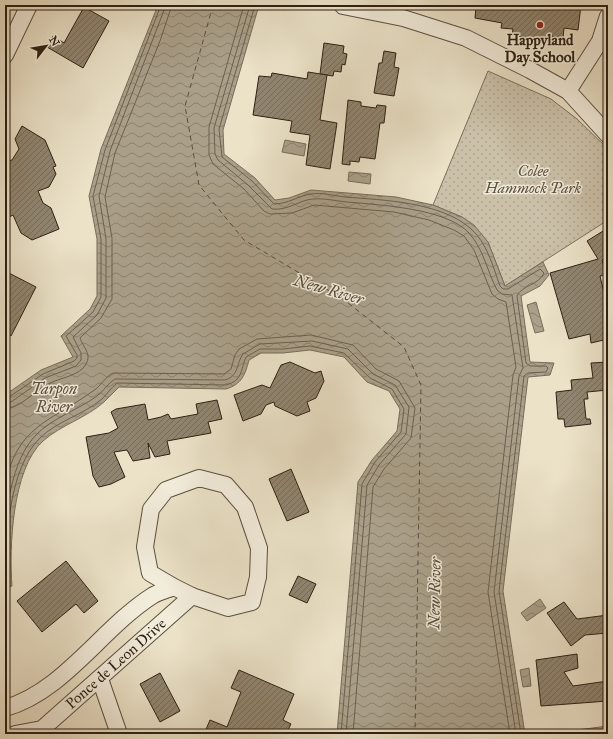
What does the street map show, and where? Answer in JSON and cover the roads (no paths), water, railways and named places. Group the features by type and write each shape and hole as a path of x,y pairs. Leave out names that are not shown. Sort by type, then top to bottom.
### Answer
{"street":[{"path":"5,55 29,5"},
{"path":"343,6 404,11 466,38 568,91 608,135"},
{"path":"568,91 600,41 608,16"},
{"path":"199,478 226,484 245,507 259,548 258,577 252,602 228,608 192,596 174,587 150,573 145,547 151,509 166,490 199,478"},
{"name":"Ponce de Leon Drive","path":"5,708 18,704 52,683 153,595 174,587"},
{"name":"Ponce de Leon Drive","path":"15,734 42,729 192,596"},
{"path":"100,678 119,734"}],"water":[{"path":"158,5 259,5 223,130 224,154 255,178 275,200 289,198 311,190 396,197 433,205 462,217 474,225 488,242 505,286 543,262 549,275 540,286 521,296 530,362 554,363 550,375 528,377 503,591 525,734 337,734 358,482 372,460 397,431 400,409 389,391 367,382 344,357 310,350 283,353 261,353 249,360 246,370 239,382 226,389 119,387 97,408 50,435 43,441 33,454 25,470 19,489 12,531 12,586 5,588 5,395 41,370 73,357 61,336 90,309 97,296 97,239 89,196 101,149"},
{"path":"285,140 306,144 304,156 282,152"},
{"path":"349,172 371,174 370,184 348,181"},
{"path":"536,302 544,331 535,333 527,305"},
{"path":"540,599 546,608 527,621 521,613"},
{"path":"529,668 531,686 523,687 520,670"},
{"path":"608,726 608,734 546,734"}],"place":[{"name":"Happyland Day School","path":"540,25"}],"park label":[{"name":"Colee Hammock Park","path":"533,180"}],"water label":[{"name":"New River","path":"329,289"},
{"name":"Tarpon River","path":"54,397"},
{"name":"New River","path":"434,593"}]}
